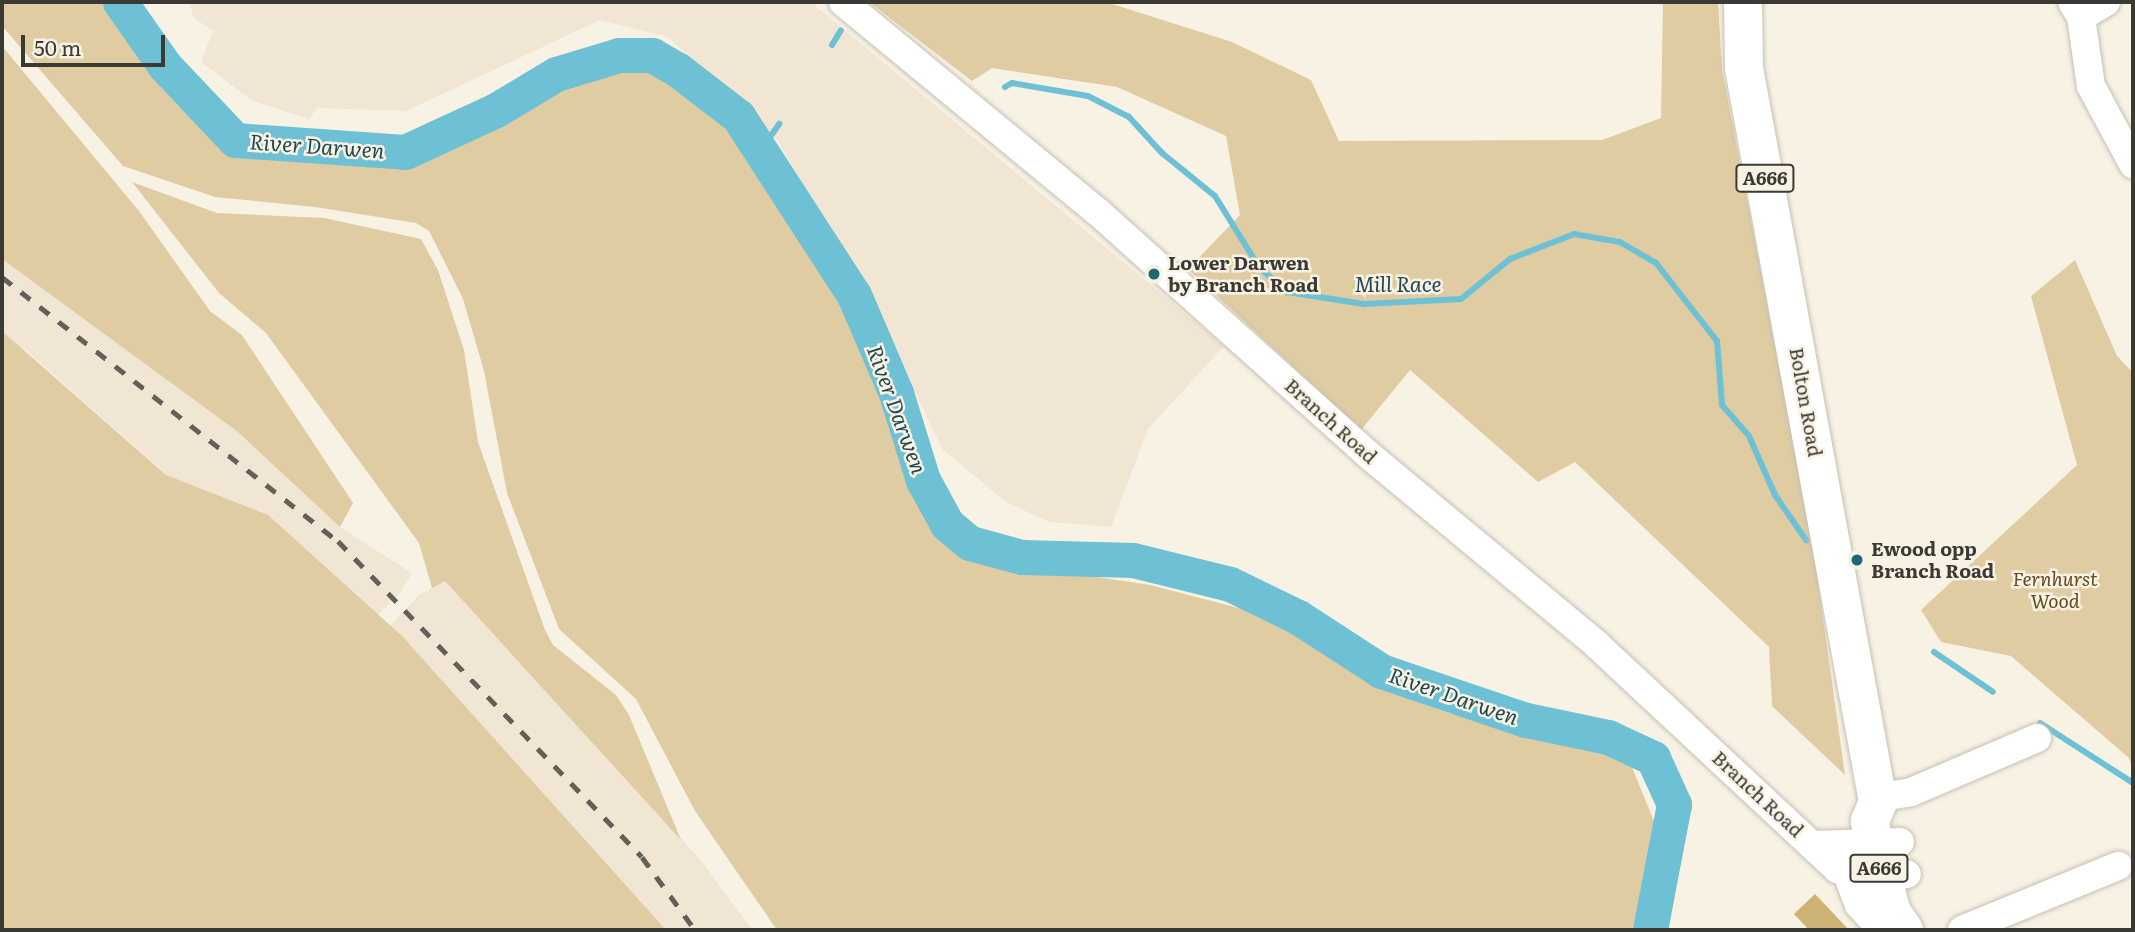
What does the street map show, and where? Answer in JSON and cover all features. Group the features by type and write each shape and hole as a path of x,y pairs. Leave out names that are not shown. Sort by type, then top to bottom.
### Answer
{"highway":[{"name":"Bolton Road","path":"1743,2 1744,68 1878,800 1870,821 1892,913 1905,930"},
{"name":"Bolton Road","path":"1882,863 1919,930"}],"street":[{"name":"Branch Road","path":"844,2 1098,213 1371,457 1596,644 1814,845 1882,863"},
{"path":"2106,2 2077,9 2091,86 2133,164"},
{"path":"1878,800 1911,793 2037,738"},
{"name":"Branch Road","path":"1814,845 1882,863"},
{"path":"1882,863 1859,905 1882,930"},
{"path":"1962,930 2118,866"}],"shaded area":[{"path":"190,2 811,2 1224,346 1148,429 1111,527 1049,522 1006,502 942,449 880,316 776,138 668,37 600,20 406,111 317,108 309,119 251,100 201,62 213,31 193,17"},
{"path":"2,259 238,432 340,527 412,573 400,593 362,630 217,508 168,476 26,350 2,336"},
{"path":"444,580 700,859 752,930 639,930 385,631 418,596"}],"green space":[{"path":"2,2 110,2 156,65 233,144 406,158 561,81 628,62 654,65 685,79 717,110 849,304 910,470 935,520 963,545 998,562 1150,585 1258,613 1384,689 1445,712 1563,738 1629,760 1660,836 1636,930 777,930 695,811 636,699 559,629 507,493 484,371 463,299 429,231 416,223 315,207 215,197 123,166 2,26"},
{"path":"869,2 1106,2 1232,42 1311,80 1339,141 1602,140 1661,118 1663,2 1718,2 1722,69 1811,533 1845,775 1772,706 1769,647 1575,462 1538,482 1410,370 1361,430 1188,269 1240,215 1226,136 1117,87 992,68 972,81"},
{"path":"2,46 139,211 210,311 242,335 353,503 340,527 238,432 2,259"},
{"path":"132,182 217,213 324,218 421,239 438,270 464,350 478,442 545,630 553,645 616,695 629,715 681,840 445,581 432,588 419,543 266,333 219,293"},
{"name":"Fernhurst Wood","path":"2075,260 2117,356 2133,373 2133,769 2129,758 2011,656 1941,642 1921,610 2077,465 2031,296"},
{"path":"2,331 166,475 268,515 402,636 666,930 2,930"}],"building":[{"path":"1815,894 1849,930 1809,930 1794,914"}],"waterway":[{"name":"River Darwen","path":"120,2 165,66 235,140 405,152 496,110 556,74 619,55 652,55 678,70 738,116 854,295 896,393 923,480 947,524 970,543 1022,557 1133,560 1230,584 1298,617 1381,671 1526,720 1608,737 1653,758 1674,804 1650,930"},
{"path":"832,45 841,30"},
{"name":"Mill Race","path":"1005,87 1012,83 1088,96 1129,117 1162,153 1215,196 1259,267 1287,292 1364,304 1461,299 1510,259 1574,234 1620,242 1656,263 1717,341 1722,405 1749,436 1775,495 1806,540"},
{"path":"761,150 779,124"},
{"name":"Mill Race","path":"1934,652 1993,692"},
{"name":"Mill Race","path":"2040,723 2133,783"}],"railway":[{"path":"2,277 338,541 642,857 695,930"}],"place":[{"name":"Lower Darwen by Branch Road","path":"1154,274"},
{"name":"Ewood opp Branch Road","path":"1857,560"}]}
